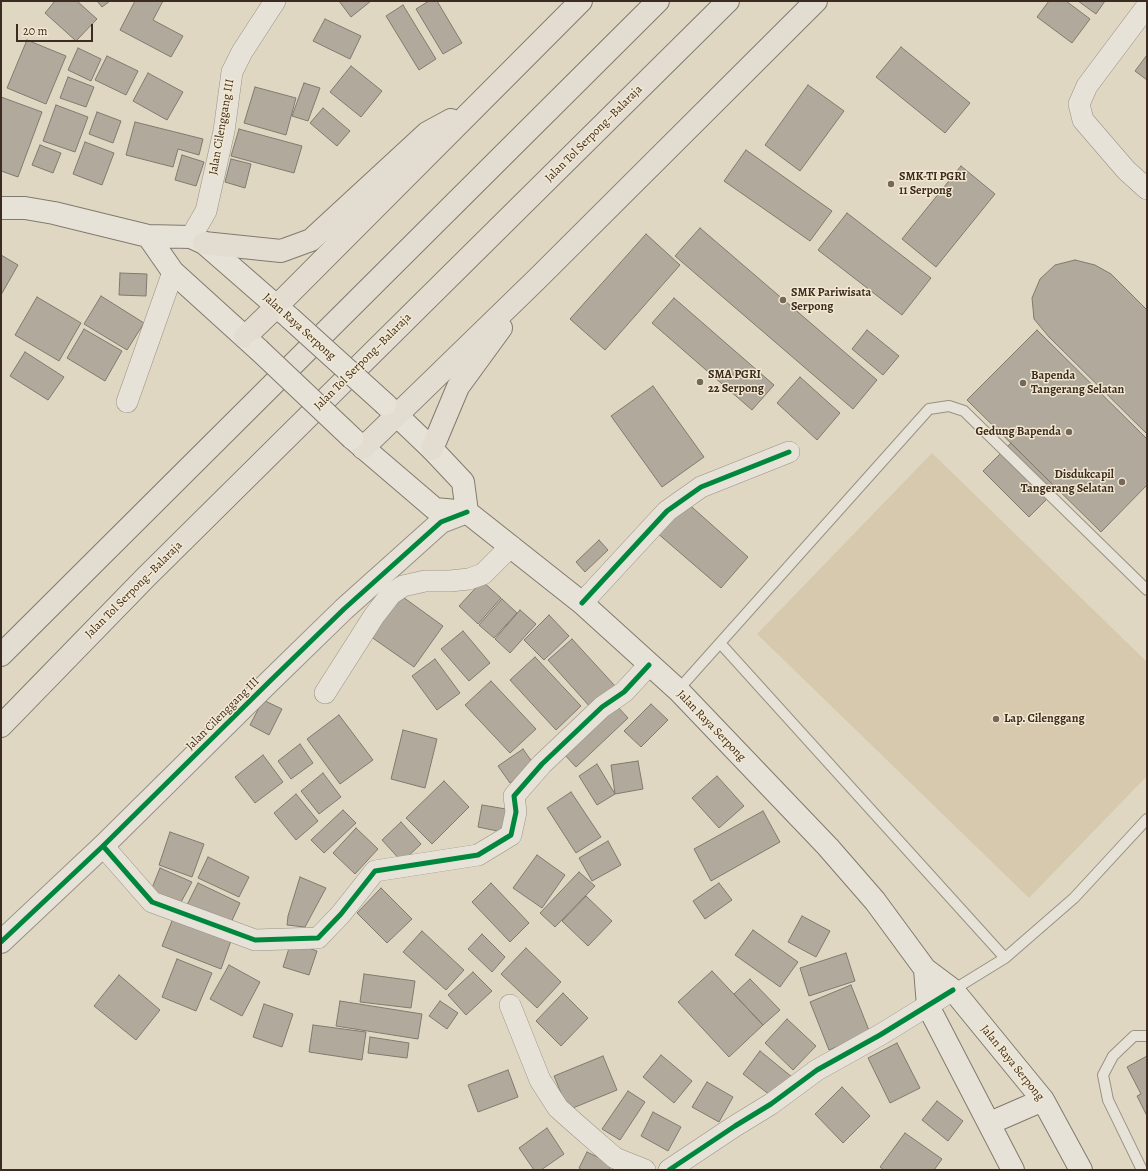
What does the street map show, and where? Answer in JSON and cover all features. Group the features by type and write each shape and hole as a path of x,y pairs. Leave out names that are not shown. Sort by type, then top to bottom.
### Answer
{"highway":[{"path":"252,344 479,103 581,1"},
{"path":"1,654 658,1"},
{"name":"Jalan Tol Serpong–Balaraja","path":"1,726 151,572 728,1"},
{"path":"358,443 391,410 537,279 816,1"},
{"path":"197,240 281,251 311,240 427,133 479,103"},
{"path":"432,449 458,387 537,279"}],"main road":[{"path":"1,208 26,208 40,210 148,236 197,240"},
{"path":"148,236 172,272 358,443 435,509 467,512"},
{"name":"Jalan Raya Serpong","path":"197,240 283,312 432,449 463,482 467,512 582,603 648,665 678,690 828,847 875,902 925,969 953,990 1043,1100 1081,1170"},
{"name":"Jalan Cilenggang III","path":"1,942 103,846 344,609 441,522 467,512"},
{"path":"925,969 928,1006 1014,1170"},
{"path":"990,1123 1043,1100"}],"street":[{"name":"Jalan Cilenggang III","path":"197,240 206,210 224,131 232,72 242,52 275,1"},
{"path":"1147,6 1087,86 1078,104 1082,120 1126,170 1147,189"},
{"path":"127,402 172,272"},
{"path":"582,603 667,511 701,487 789,452"},
{"path":"325,693 374,616 391,594 403,586 425,581 469,579 483,574 511,546"},
{"path":"103,846 152,902 255,940 318,938 341,914 375,871 478,855 511,835 516,812 514,796 542,764 602,707 624,692 648,665"},
{"path":"669,1170 771,1104 817,1070 953,990"},
{"path":"510,1005 540,1080 558,1108 615,1158 645,1170"}],"lane":[{"path":"678,690 929,409 949,406 964,411 1147,590"},
{"path":"720,643 1005,958"},
{"path":"953,990 1005,958 1074,898 1147,819"},
{"path":"1142,1170 1108,1100 1103,1075 1113,1056 1134,1036 1147,1036"}],"shaded area":[{"name":"Lap. Cilenggang","path":"932,453 1147,662 1147,776 1029,898 757,634"}],"building":[{"path":"55,1 77,1 97,19 76,41 45,13"},
{"path":"97,1 110,1 102,7"},
{"path":"135,1 163,1 153,20 183,36 171,57 120,30"},
{"path":"339,1 371,1 351,17"},
{"path":"429,1 437,1 462,43 443,54 416,9"},
{"path":"1049,1 1066,1 1090,19 1072,43 1037,17"},
{"path":"1078,1 1105,1 1096,14"},
{"path":"403,5 436,59 419,70 386,16"},
{"path":"325,19 361,36 350,59 313,41"},
{"path":"27,40 66,56 46,104 7,88"},
{"path":"901,47 970,103 945,133 876,77"},
{"path":"78,48 101,59 91,81 68,70"},
{"path":"1147,55 1147,80 1135,71"},
{"path":"107,56 138,71 126,95 95,80"},
{"path":"351,66 382,91 361,117 330,92"},
{"path":"148,73 183,92 167,120 133,101"},
{"path":"68,77 94,87 86,107 60,98"},
{"path":"304,83 320,88 308,121 292,116"},
{"path":"808,85 844,111 800,171 765,145"},
{"path":"255,87 296,98 286,135 244,123"},
{"path":"1,97 42,112 18,177 1,171"},
{"path":"56,105 88,117 75,152 43,141"},
{"path":"323,108 350,131 337,146 310,123"},
{"path":"97,112 121,121 113,143 89,134"},
{"path":"135,122 203,139 199,155 178,149 173,167 126,155"},
{"path":"239,129 302,146 294,173 231,156"},
{"path":"85,142 114,153 102,185 73,174"},
{"path":"40,145 61,153 53,173 32,165"},
{"path":"746,150 832,211 810,241 724,181"},
{"path":"182,155 204,162 196,186 175,180"},
{"path":"231,159 251,164 245,188 225,182"},
{"path":"961,166 995,194 936,267 902,239"},
{"path":"847,213 931,278 902,315 818,250"},
{"path":"700,228 877,380 853,409 675,256"},
{"path":"646,234 680,265 605,350 570,319"},
{"path":"1,255 18,265 1,295"},
{"path":"1075,260 1095,265 1111,274 1147,310 1147,434 1049,337 1034,319 1032,298 1040,279 1055,265"},
{"path":"120,273 147,274 146,296 119,295"},
{"path":"101,296 144,323 127,350 84,324"},
{"path":"37,297 81,323 59,361 15,335"},
{"path":"674,298 774,385 752,410 652,323"},
{"path":"84,329 122,351 105,381 67,358"},
{"path":"867,330 899,356 883,375 852,349"},
{"name":"Gedung Bapenda","path":"1037,330 1147,439 1147,485 1101,532 967,400"},
{"path":"25,352 64,377 48,400 10,376"},
{"path":"800,377 840,413 817,440 777,403"},
{"path":"653,386 704,457 662,487 611,416"},
{"path":"1011,443 1057,489 1029,517 983,471"},
{"path":"684,500 748,557 721,588 656,532"},
{"path":"599,540 608,550 585,572 576,562"},
{"path":"482,581 501,598 478,624 459,606"},
{"path":"396,592 443,626 414,667 367,634"},
{"path":"502,599 517,613 494,638 479,625"},
{"path":"520,610 536,624 510,653 495,639"},
{"path":"549,615 569,636 544,660 524,640"},
{"path":"463,631 490,663 469,681 441,649"},
{"path":"572,639 616,687 592,709 548,660"},
{"path":"535,657 581,706 556,730 510,680"},
{"path":"435,659 460,693 437,710 412,676"},
{"path":"491,681 536,729 510,753 465,705"},
{"path":"263,700 282,709 269,735 250,725"},
{"path":"651,704 668,720 641,747 624,731"},
{"path":"616,705 628,718 576,767 563,753"},
{"path":"339,715 373,760 340,784 307,739"},
{"path":"403,730 437,739 425,788 391,779"},
{"path":"300,744 313,763 291,779 278,761"},
{"path":"523,749 535,766 510,783 498,766"},
{"path":"263,755 283,782 255,803 235,777"},
{"path":"638,761 643,789 615,794 611,765"},
{"path":"597,764 615,794 597,805 579,776"},
{"path":"323,773 341,797 319,814 301,791"},
{"path":"717,776 744,806 719,828 692,798"},
{"path":"444,781 469,807 432,844 406,818"},
{"path":"571,792 601,837 576,853 547,808"},
{"path":"296,794 318,821 296,840 274,813"},
{"path":"482,805 512,810 507,833 478,827"},
{"path":"343,810 356,823 324,853 311,840"},
{"path":"763,811 780,842 711,881 694,849"},
{"path":"401,822 421,844 402,862 382,840"},
{"path":"356,828 378,849 355,874 333,853"},
{"path":"170,832 204,844 192,877 159,865"},
{"path":"608,841 621,865 592,881 579,858"},
{"path":"537,855 565,875 542,908 513,888"},
{"path":"208,857 249,877 239,897 198,878"},
{"path":"160,868 192,882 180,904 150,893"},
{"path":"579,872 595,886 555,927 540,913"},
{"path":"300,877 326,888 305,927 287,925 288,916"},
{"path":"198,883 240,903 229,927 186,907"},
{"path":"491,883 529,923 510,942 472,902"},
{"path":"719,883 732,900 705,919 693,901"},
{"path":"381,888 412,919 387,943 357,913"},
{"path":"586,896 612,921 588,946 562,921"},
{"path":"174,916 232,938 221,969 162,946"},
{"path":"802,916 830,931 816,957 788,942"},
{"path":"753,930 798,962 780,987 735,955"},
{"path":"422,931 464,970 446,990 403,952"},
{"path":"482,934 505,957 492,972 468,949"},
{"path":"291,942 317,951 309,975 283,967"},
{"path":"526,948 561,982 537,1008 501,974"},
{"path":"846,953 855,981 809,996 800,968"},
{"path":"177,959 212,973 196,1011 162,997"},
{"path":"229,965 260,982 242,1016 210,999"},
{"path":"712,971 763,1025 729,1057 678,1002"},
{"path":"473,972 492,991 466,1015 448,995"},
{"path":"364,974 415,981 411,1008 360,1002"},
{"path":"119,975 160,1010 136,1040 94,1006"},
{"path":"750,979 780,1010 763,1025 734,994"},
{"path":"851,985 870,1033 829,1050 810,1002"},
{"path":"563,993 588,1018 561,1046 536,1021"},
{"path":"340,1001 422,1014 418,1039 336,1026"},
{"path":"440,1001 458,1013 447,1029 429,1016"},
{"path":"264,1004 293,1014 282,1047 253,1037"},
{"path":"787,1019 816,1046 793,1070 765,1043"},
{"path":"313,1025 366,1032 362,1060 309,1052"},
{"path":"370,1037 409,1043 407,1058 368,1053"},
{"path":"897,1043 920,1088 890,1103 868,1058"},
{"path":"760,1051 792,1077 775,1099 743,1074"},
{"path":"661,1055 692,1081 674,1103 643,1077"},
{"path":"603,1056 617,1090 568,1110 554,1076"},
{"path":"1147,1056 1147,1116 1137,1096 1141,1094 1127,1067"},
{"path":"508,1070 518,1097 478,1112 468,1085"},
{"path":"707,1082 733,1097 719,1122 692,1107"},
{"path":"842,1087 870,1116 843,1143 815,1114"},
{"path":"628,1091 645,1102 620,1140 602,1129"},
{"path":"937,1101 963,1121 948,1141 922,1120"},
{"path":"653,1112 681,1127 668,1151 641,1136"},
{"path":"547,1128 564,1154 541,1170 534,1170 519,1148"},
{"path":"905,1133 942,1159 934,1170 884,1170 880,1167"},
{"path":"587,1152 612,1164 609,1170 582,1170 579,1168"}],"cycle path":[{"path":"582,603 667,511 701,487 789,452"},
{"path":"1,942 103,846 344,609 441,522 467,512"},
{"path":"103,846 152,902 255,940 318,938 341,914 375,871 478,855 511,835 516,812 514,796 542,764 602,707 624,692 649,665"},
{"path":"669,1170 771,1104 817,1070 880,1035 953,990"}],"place":[{"name":"SMK-TI PGRI 11 Serpong","path":"891,184"},
{"name":"SMK Pariwisata Serpong","path":"783,300"},
{"name":"SMA PGRI 22 Serpong","path":"700,382"},
{"name":"Bapenda Tangerang Selatan","path":"1023,383"},
{"name":"Gedung Bapenda","path":"1069,432"},
{"name":"Disdukcapil Tangerang Selatan","path":"1122,482"},
{"name":"Lap. Cilenggang","path":"996,719"}]}
